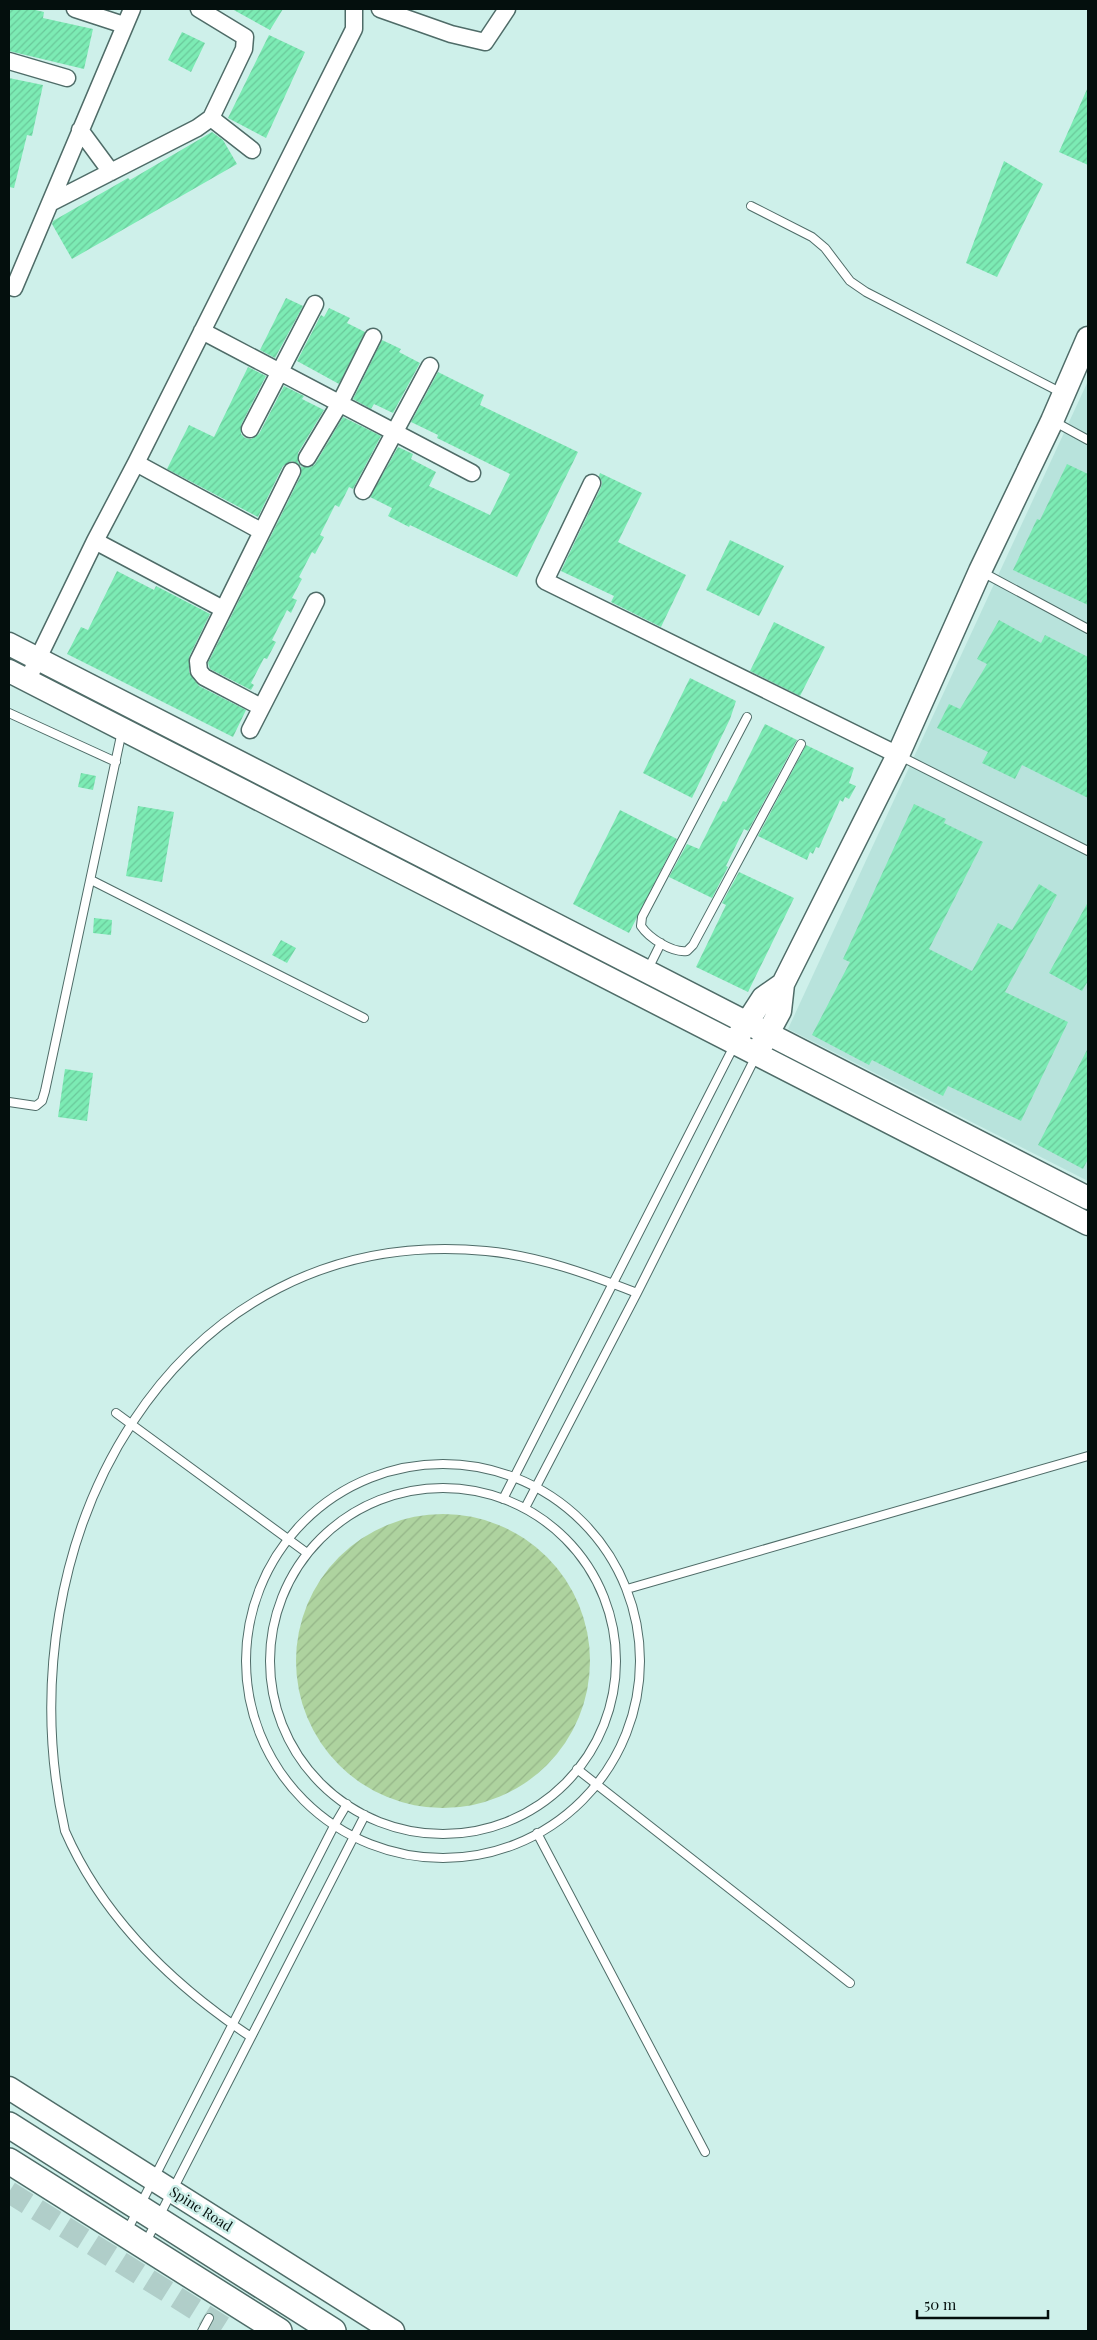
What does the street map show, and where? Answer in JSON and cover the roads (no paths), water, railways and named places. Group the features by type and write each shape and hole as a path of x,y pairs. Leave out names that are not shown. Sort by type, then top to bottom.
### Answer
{"main road":[{"path":"9,2125 333,2331"},
{"path":"9,2161 279,2331"}],"street":[{"path":"74,9 124,25"},
{"path":"14,288 132,9"},
{"path":"50,203 197,128 211,118 244,49 245,37 199,9"},
{"path":"354,9 354,29 136,463 37,658 18,676 1088,1224"},
{"path":"380,9 443,32 485,42 507,9"},
{"path":"9,62 67,78"},
{"path":"211,118 252,150"},
{"path":"80,130 111,172"},
{"path":"250,429 315,304"},
{"path":"202,331 472,473"},
{"path":"307,458 340,403 373,337"},
{"path":"756,1054 780,1011 783,984 898,755 980,571 1052,421 1088,338"},
{"path":"363,491 430,366"},
{"path":"136,463 261,530"},
{"path":"261,707 204,677 199,671 198,661 261,530 292,471"},
{"path":"592,483 545,581 898,755"},
{"path":"95,541 223,608"},
{"path":"250,730 316,601"},
{"path":"9,644 1088,1198"},
{"path":"736,1043 746,1022 762,998 783,984"},
{"name":"Spine Road","path":"9,2088 393,2331"}],"lane":[{"path":"751,206 812,237 825,248 850,281 866,292 1064,394"},
{"path":"1052,421 1088,440"},
{"path":"980,571 1088,629"},
{"path":"9,713 116,762"},
{"path":"747,717 642,917 641,926 646,934 680,952 687,951 693,945 801,744"},
{"path":"9,1102 36,1106 42,1101 123,730"},
{"path":"898,755 1088,851"},
{"path":"91,880 364,1018"},
{"path":"648,971 661,942"},
{"path":"503,1499 736,1043"},
{"path":"525,1508 638,1293 756,1054"},
{"path":"244,1301 308,1273 358,1259 400,1252 444,1249 487,1251 530,1258 572,1268 638,1293"},
{"path":"110,1420 118,1410 307,1553"},
{"path":"627,1588 1088,1456"},
{"path":"438,1464 472,1466 514,1478 536,1487 570,1510 593,1534 627,1588 637,1621 641,1655 639,1693 631,1723 617,1754 597,1784 575,1808 537,1833 516,1843 483,1853 449,1857 414,1855 381,1847 354,1837 334,1826 295,1791 275,1763 261,1738 250,1700 246,1666 248,1632 256,1598 266,1575 288,1538 312,1514 340,1493 370,1478 403,1468 438,1464"},
{"path":"438,1488 468,1490 503,1499 525,1508 551,1525 573,1546 605,1597 613,1626 617,1656 615,1686 608,1715 596,1743 559,1790 534,1808 507,1821 478,1830 448,1834 418,1832 388,1824 365,1815 336,1796 313,1775 295,1751 282,1724 273,1695 270,1665 271,1643 278,1606 290,1578 307,1553 328,1532 352,1513 379,1500 408,1491 438,1488"},
{"path":"577,1769 850,1982"},
{"path":"52,1799 84,1870 108,1906 135,1940 165,1971 234,2026 251,2037"},
{"path":"134,2241 148,2213 153,2179 234,2026 334,1826 347,1804"},
{"path":"134,2241 148,2213 172,2190 365,1815"},
{"path":"537,1833 705,2152"},
{"path":"202,2331 209,2318"}],"tunnel":[{"path":"9,2192 230,2331"}]}
